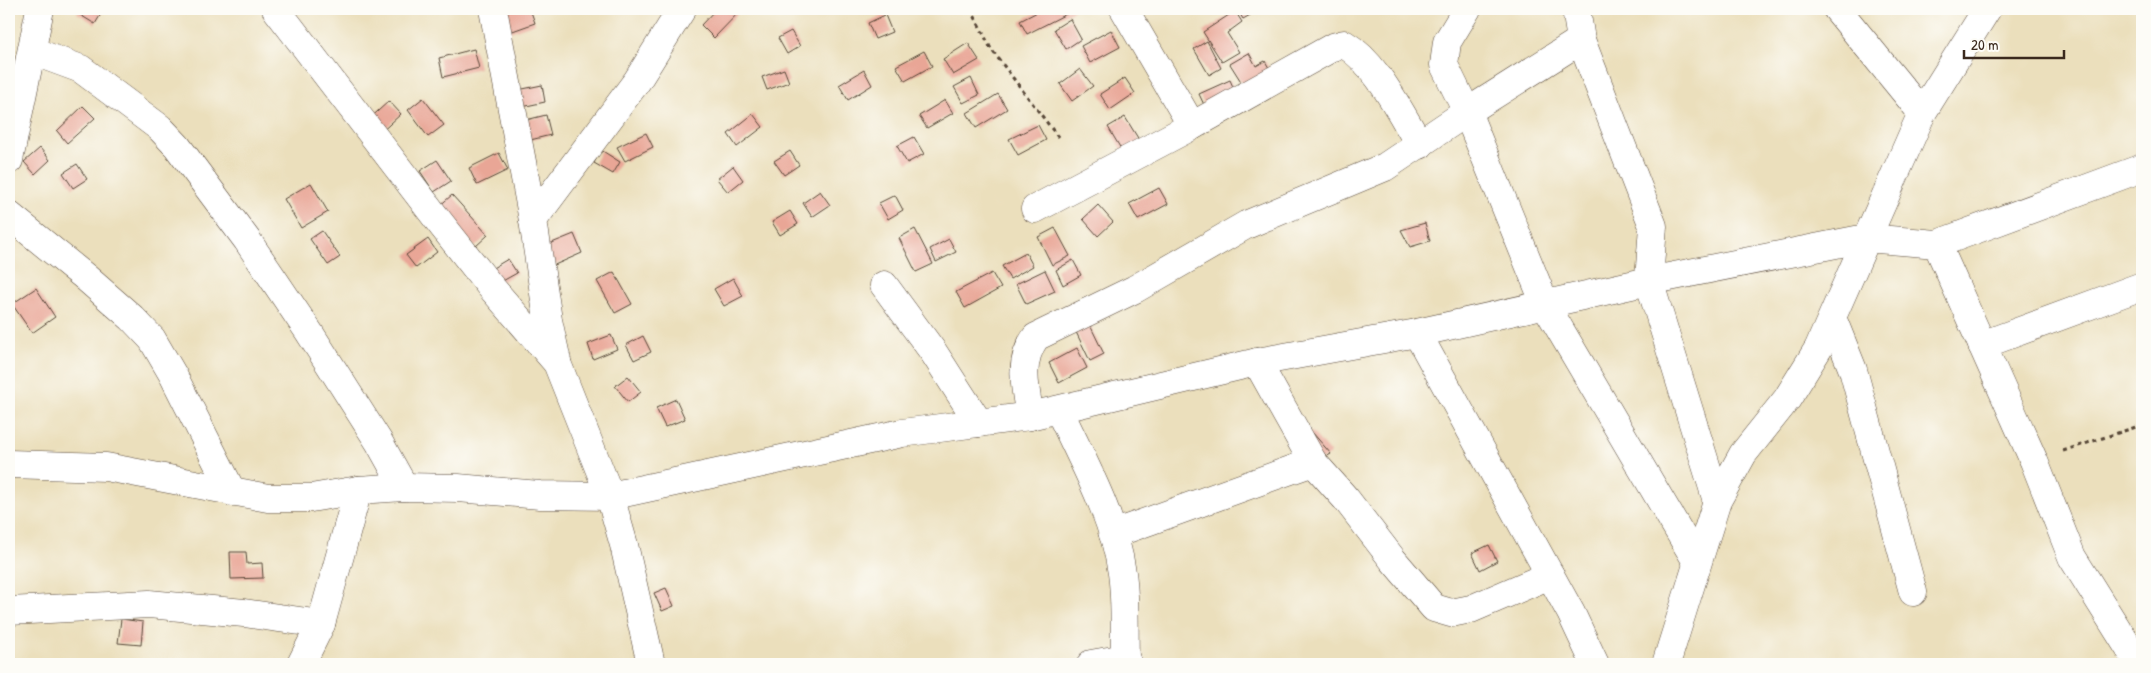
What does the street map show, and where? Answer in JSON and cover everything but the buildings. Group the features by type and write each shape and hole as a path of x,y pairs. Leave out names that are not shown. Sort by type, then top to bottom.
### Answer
{"street":[{"path":"9,160 40,9"},
{"path":"276,9 440,224 557,363"},
{"path":"493,9 533,220 548,320 557,363 610,496 624,545 651,664"},
{"path":"533,220 636,81 682,9"},
{"path":"1124,9 1192,126"},
{"path":"1467,9 1447,42 1444,65 1467,112 1545,304 1697,562"},
{"path":"1576,9 1581,40 1653,226 1650,281 1717,502"},
{"path":"1837,9 1922,113"},
{"path":"1666,664 1717,502 1743,454 1787,399 1818,350 1833,320 1866,238 1922,113 1987,9"},
{"path":"1030,416 1023,372 1028,347 1036,337 1134,289 1246,225 1385,166 1581,40"},
{"path":"1035,209 1192,126 1333,47 1344,44 1354,50 1376,74 1420,145"},
{"path":"32,51 81,69 160,128 177,146 247,240 309,332 379,442 404,487"},
{"path":"9,464 106,467 268,498 310,498 358,490 404,487 458,488 540,495 610,496 902,433 1030,416 1257,362 1417,333 1650,281 1866,238 1937,244 2142,168"},
{"path":"9,215 84,276 132,318 152,340 173,375 232,492"},
{"path":"1937,244 2034,461 2072,557 2138,664"},
{"path":"884,285 934,353 979,423"},
{"path":"1982,345 2142,286"},
{"path":"1833,320 1853,370 1913,592"},
{"path":"1417,333 1550,575 1595,664"},
{"path":"1257,362 1313,462 1346,499 1393,560 1434,608 1450,613 1471,609 1550,575"},
{"path":"1059,410 1114,534 1122,574 1127,661 1091,664"},
{"path":"1114,534 1313,462"},
{"path":"301,664 321,624 358,490"},
{"path":"9,611 149,604 244,613 321,624"}],"path":[{"path":"971,9 991,48 1058,137"},
{"path":"2034,461 2142,425"}]}
